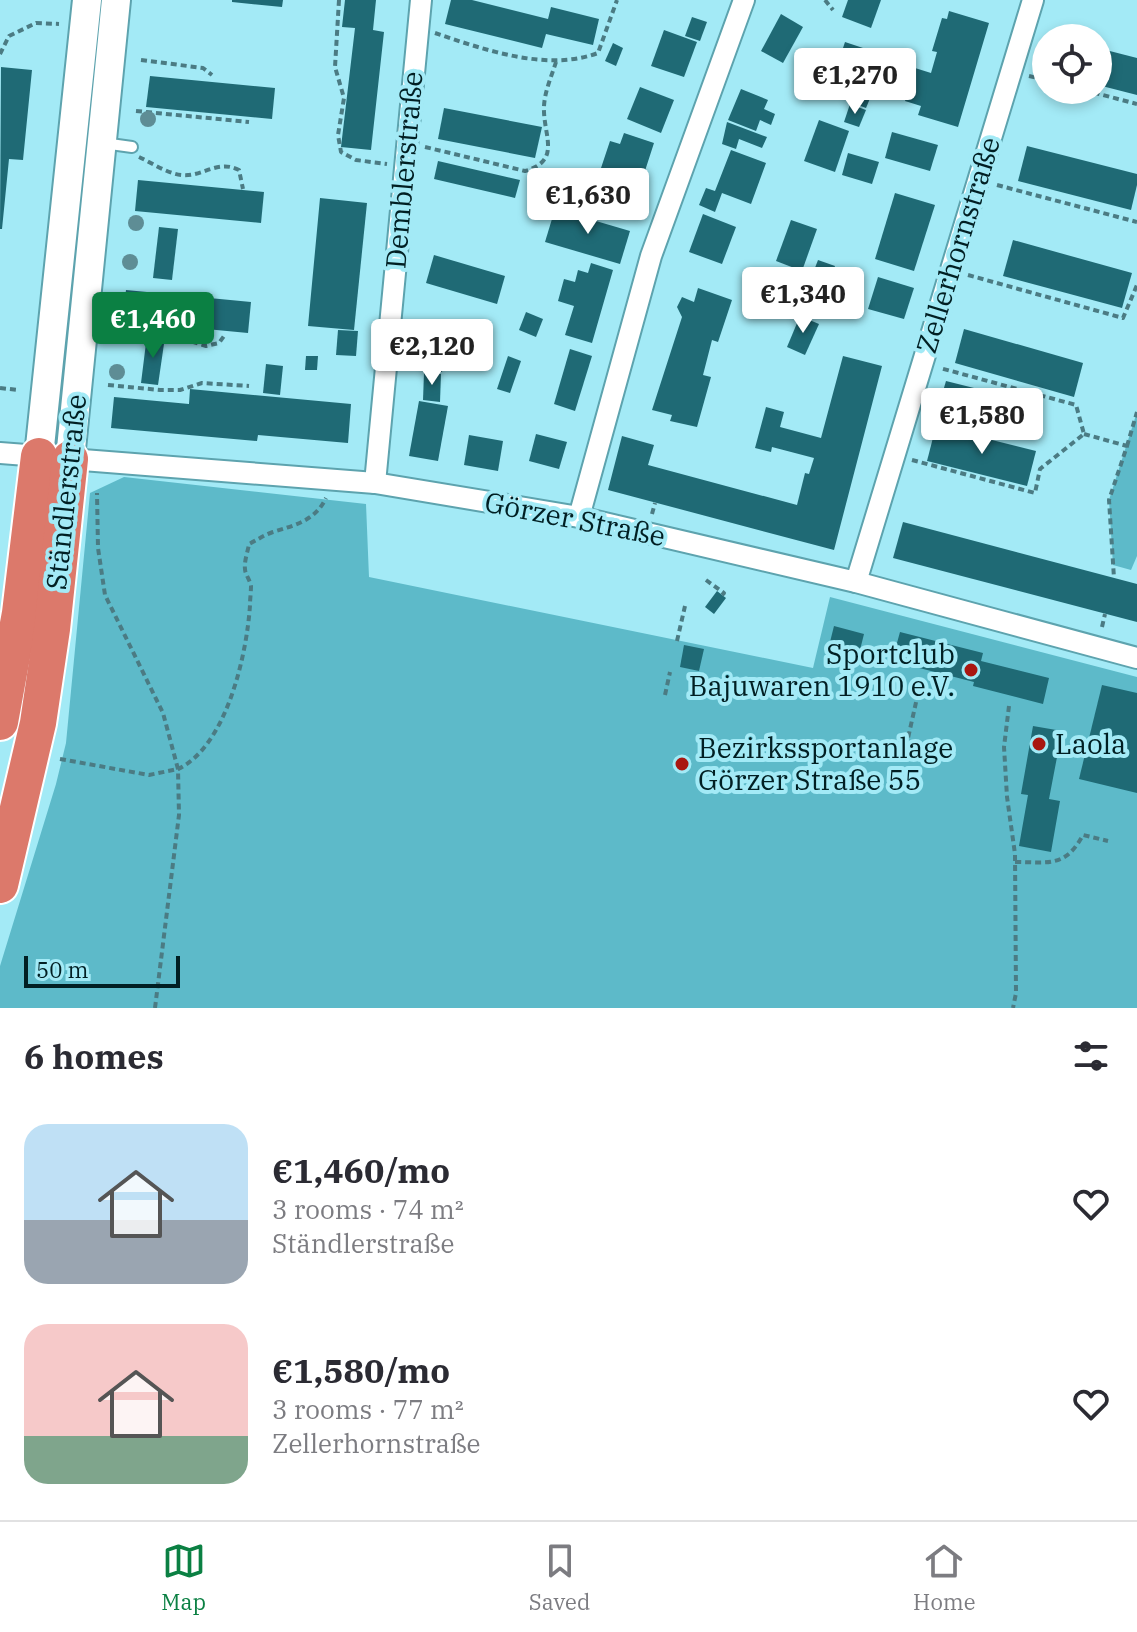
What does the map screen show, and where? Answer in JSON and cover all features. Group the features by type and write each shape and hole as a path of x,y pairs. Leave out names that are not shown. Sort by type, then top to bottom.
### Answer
{"highway":[{"name":"Ständlerstraße","path":"0,722 20,613 64,458"},
{"name":"Ständlerstraße","path":"0,885 38,723 52,629 64,458"},
{"path":"0,651 20,613"}],"main road":[{"name":"Ständlerstraße","path":"64,458 87,0"},
{"name":"Ständlerstraße","path":"64,458 116,0"}],"street":[{"name":"Demblerstraße","path":"375,483 421,0"},
{"path":"579,517 651,256 744,0"},
{"name":"Zellerhornstraße","path":"856,582 1033,0"},
{"name":"Görzer Straße","path":"0,453 375,483 579,517 856,582 1137,658"}],"lane":[{"path":"102,143 132,150"}],"path":[{"path":"339,0 335,67 344,98 338,135 341,152 356,160 405,166"},
{"path":"418,27 471,45 556,62 598,53 617,0"},
{"path":"825,0 833,10"},
{"path":"0,39 36,23 59,24"},
{"path":"0,54 9,36"},
{"path":"141,60 203,68 212,75"},
{"path":"407,143 525,171 537,168 546,157 549,137 544,112 556,62"},
{"path":"1112,97 1137,104"},
{"path":"136,111 249,122"},
{"path":"132,150 180,175 196,175 213,167 230,165 239,170 243,189"},
{"path":"978,179 1137,222"},
{"path":"951,270 1123,318 1137,285"},
{"path":"114,325 155,330 206,346 219,343 224,336"},
{"path":"923,363 1076,405 1084,434"},
{"path":"108,385 160,390 180,390 202,383 249,386"},
{"path":"0,388 18,390"},
{"path":"1114,578 1109,500 1137,412"},
{"path":"1084,434 1127,446"},
{"path":"895,455 1035,493 1040,469 1084,434"},
{"path":"64,458 98,548 105,595 163,713 178,769 179,815 155,1008"},
{"path":"60,759 149,775 178,769 196,756 212,736 227,706 238,673 248,632 251,585 244,568 249,544 270,533 302,525 323,505 336,479"},
{"path":"706,580 724,593 722,595"},
{"path":"677,641 685,606"},
{"path":"665,695 670,672"},
{"path":"906,747 919,689"},
{"path":"1009,706 1004,747 1015,862 1016,993 1013,1008"},
{"path":"1015,862 1060,860 1068,856 1083,835 1108,841"}],"shaded area":[{"path":"1137,412 1137,556 1131,570 1113,565 1109,500"},
{"name":"Bezirkssportanlage Görzer Straße 55","path":"124,477 366,504 369,577 813,668 830,597 1137,677 1137,1008 0,1008 0,966 66,743 90,493"}],"building":[{"path":"232,0 283,0 282,7"},
{"path":"345,0 376,0 373,30 384,32 371,150 341,147 355,28 342,27"},
{"path":"451,0 472,0 548,19 551,7 599,19 593,45 546,34 542,48 445,24"},
{"path":"848,0 881,0 871,28 842,17"},
{"path":"949,11 989,23 958,127 918,115 921,106 905,101 915,68 931,73 937,52 932,51 942,18 947,19"},
{"path":"781,14 803,27 783,63 761,51"},
{"path":"692,17 707,22 700,41 685,36"},
{"path":"664,30 697,42 684,77 651,66"},
{"path":"845,42 875,52 863,88 833,78"},
{"path":"613,43 623,48 616,66 605,61"},
{"path":"1112,52 1137,58 1137,95 1112,89"},
{"path":"1,67 32,70 23,160 9,159 0,229"},
{"path":"150,76 275,88 272,119 146,107"},
{"path":"640,87 674,100 661,133 627,119"},
{"path":"741,89 768,100 764,109 775,114 771,125 760,120 756,131 728,120"},
{"path":"852,89 871,96 866,108 847,101"},
{"path":"850,104 866,110 859,127 844,122"},
{"path":"444,108 542,127 535,158 438,139"},
{"path":"819,120 849,131 835,172 804,161"},
{"path":"727,122 767,137 762,148 739,139 736,149 722,144"},
{"path":"892,132 938,145 930,171 885,158"},
{"path":"624,133 654,143 632,211 614,205 618,193 595,186 610,141 620,144"},
{"path":"1027,146 1137,174 1131,210 1018,181"},
{"path":"731,150 766,163 751,204 722,193 715,212 699,205 706,188 715,191"},
{"path":"848,153 879,162 872,184 842,175"},
{"path":"438,161 520,180 515,198 434,179"},
{"path":"138,180 264,192 261,223 135,211"},
{"path":"895,193 935,205 914,271 875,259"},
{"path":"320,198 367,203 354,330 308,326"},
{"path":"555,209 630,231 620,264 545,242"},
{"path":"703,214 736,227 722,264 689,252"},
{"path":"791,220 817,229 802,271 776,261"},
{"path":"159,227 178,229 172,280 153,278"},
{"path":"1013,240 1132,273 1122,308 1003,276"},
{"path":"434,255 505,276 497,304 426,283"},
{"path":"818,260 835,266 815,318 798,312"},
{"path":"591,263 613,270 592,343 565,335 574,306 558,301 564,279 575,282 578,270 588,273"},
{"path":"878,277 914,288 904,319 868,309"},
{"path":"785,287 803,294 797,308 779,301"},
{"path":"698,288 732,300 718,342 712,340 703,375 711,377 697,427 670,421 672,415 652,410 682,317 677,307 682,297 694,302"},
{"path":"126,290 251,302 248,333 122,321"},
{"path":"526,312 543,319 536,337 519,330"},
{"path":"800,316 819,324 805,355 787,347"},
{"path":"964,329 1083,363 1074,397 955,363"},
{"path":"338,330 358,331 356,356 336,355"},
{"path":"147,335 165,337 158,385 141,383"},
{"path":"416,338 445,341 442,372 413,370"},
{"path":"570,349 592,356 575,411 554,404"},
{"path":"306,356 318,356 317,370 305,370"},
{"path":"508,356 521,361 510,393 497,389"},
{"path":"843,356 882,366 834,550 608,490 622,436 654,445 648,465 797,505 805,473 809,474 814,458 772,447 771,452 755,448 766,407 784,412 780,427 821,438"},
{"path":"266,364 283,366 280,395 263,393"},
{"path":"424,373 441,374 440,402 423,400"},
{"path":"946,381 986,391 981,408 941,398"},
{"path":"190,389 351,404 348,443 258,435 257,441 111,428 114,397 189,404"},
{"path":"419,401 448,406 438,461 409,456"},
{"path":"936,426 1036,451 1027,486 927,461"},
{"path":"536,434 567,442 559,469 529,461"},
{"path":"469,435 503,441 498,471 464,465"},
{"path":"903,522 1137,584 1137,622 893,558"},
{"path":"717,591 726,598 714,614 705,607"},
{"path":"834,626 864,634 856,666 826,658"},
{"name":"Sportclub Bajuwaren 1910 e.V.","path":"900,632 983,653 981,661 1049,678 1043,704 892,661"},
{"path":"684,645 704,649 699,671 680,667"},
{"path":"1102,685 1137,693 1137,793 1079,779"},
{"path":"1033,726 1062,731 1049,799 1060,801 1051,852 1019,846 1028,795 1021,794"}],"place":[{"name":"Sportclub Bajuwaren 1910 e.V.","path":"971,670"},
{"name":"Laola","path":"1039,744"},
{"name":"Bezirkssportanlage Görzer Straße 55","path":"682,764"}]}
